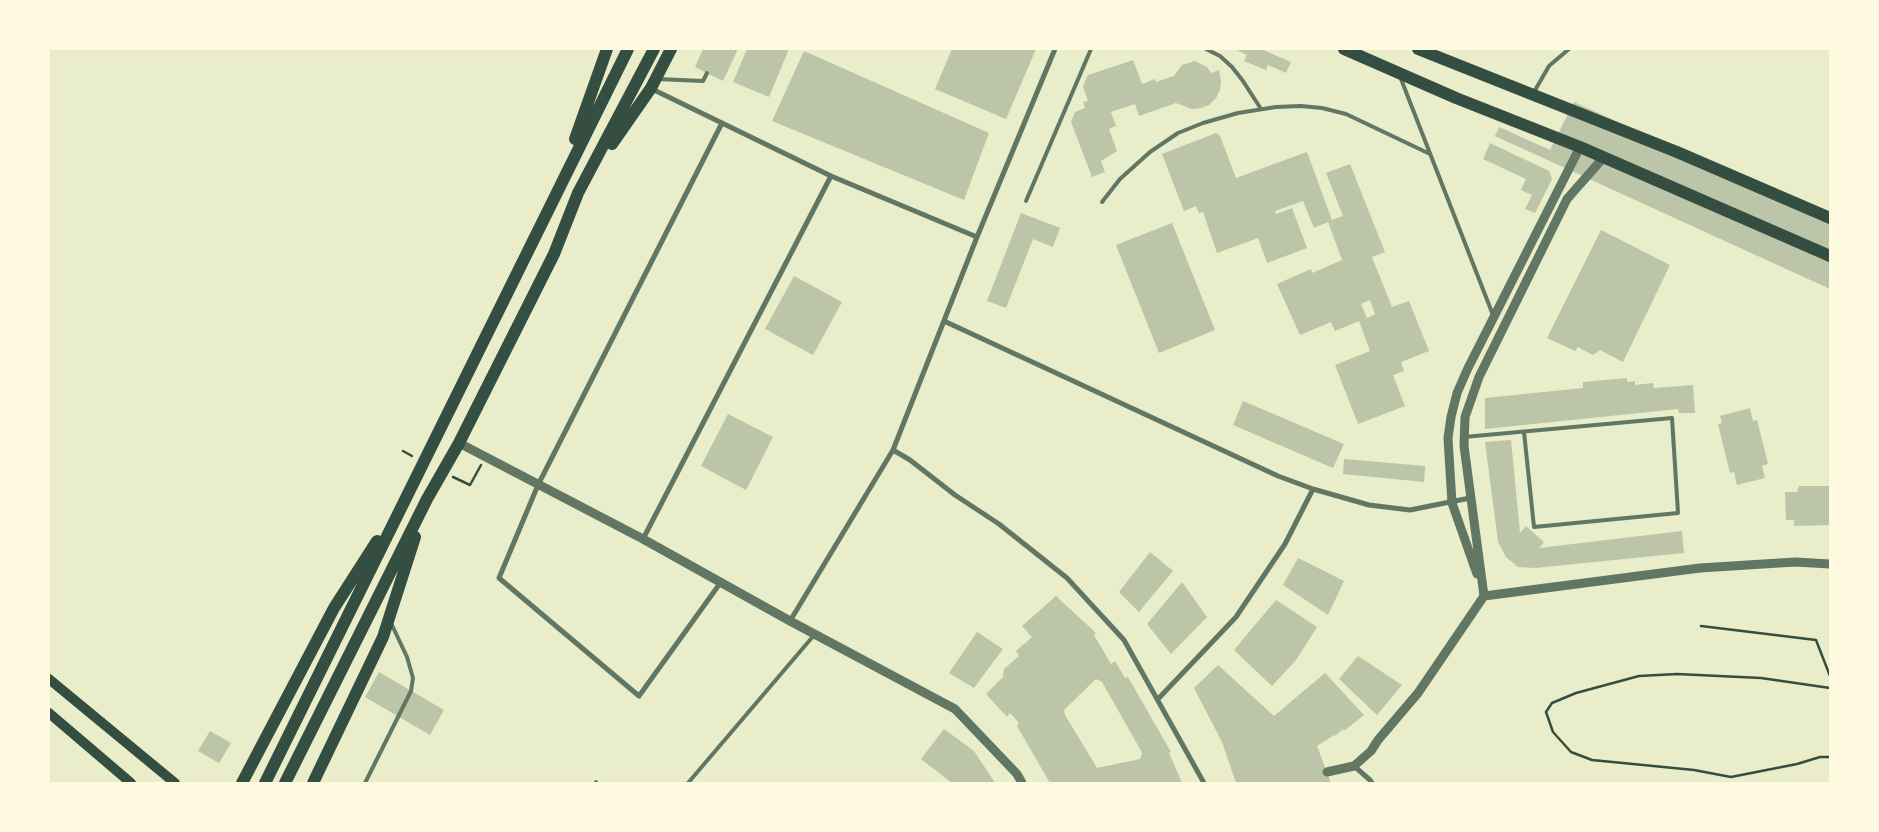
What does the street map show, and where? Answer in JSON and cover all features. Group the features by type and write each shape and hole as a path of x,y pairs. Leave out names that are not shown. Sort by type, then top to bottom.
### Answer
{"main road":[{"path":"560,184 607,49"},
{"path":"265,783 628,49"},
{"path":"285,783 426,499 459,443 554,254 578,193 654,49"},
{"path":"578,193 653,83 671,49"},
{"path":"1344,49 1456,98 1604,157 1830,256"},
{"path":"1418,49 1677,152 1830,218"},
{"path":"242,783 334,608 410,491"},
{"path":"313,783 383,637 426,499"},
{"path":"49,679 175,783"},
{"path":"49,713 131,783"}],"street":[{"path":"790,621 893,450 977,237 1055,49"},
{"path":"653,83 722,123 831,176 977,237"},
{"path":"721,582 639,696 499,578 538,484 722,123"},
{"path":"1484,596 1452,503 1448,438 1451,417 1457,393 1493,317 1580,147"},
{"path":"1327,772 1354,766 1371,751 1418,693 1484,596 1470,498 1464,437 1465,417 1479,377 1567,199 1604,157"},
{"path":"643,539 831,176"},
{"path":"944,321 1278,476 1313,489 1369,505 1410,510 1470,498"},
{"path":"459,443 643,539 790,621 955,708 1017,774 1022,783"},
{"path":"893,450 910,460 955,495 999,524 1067,578 1124,640 1204,783"},
{"path":"1158,699 1236,617 1286,544 1313,489"},
{"path":"1484,596 1700,568 1795,562 1830,564"},
{"path":"1354,766 1372,783"}],"lane":[{"path":"1026,201 1090,49"},
{"path":"1206,49 1220,56 1232,67 1261,109"},
{"path":"1532,94 1549,66 1569,49"},
{"path":"653,83 703,81 707,73"},
{"path":"1399,74 1493,317"},
{"path":"1102,202 1120,179 1150,152 1178,133 1203,123 1238,113 1261,109 1301,106 1322,108 1346,114 1430,154"},
{"path":"1464,437 1672,418 1678,514 1534,527 1524,432"},
{"path":"366,783 411,691 412,678 407,657 389,620"},
{"path":"688,783 815,634"}],"path":[{"path":"470,485 486,458"},
{"path":"1701,626 1816,640 1830,676"},
{"path":"1830,688 1761,678 1677,674 1640,676 1576,693 1552,703 1546,712 1553,732 1571,752 1592,760 1694,770 1731,777 1797,764 1820,757 1830,757"}],"building":[{"path":"703,49 738,49 723,81 695,67"},
{"path":"747,49 789,49 769,97 733,82"},
{"path":"952,49 1036,49 1006,119 935,89"},
{"path":"1234,49 1261,49 1291,62 1286,73 1268,65 1266,70 1244,61 1247,55"},
{"path":"804,51 989,133 964,200 772,121"},
{"path":"1133,60 1142,84 1155,79 1156,82 1174,76 1182,65 1195,61 1207,67 1211,73 1219,70 1220,90 1216,98 1209,105 1201,108 1192,109 1176,103 1139,116 1135,104 1111,112 1116,126 1109,129 1117,151 1101,161 1105,172 1092,177 1071,122 1075,112 1085,108 1083,102 1088,101 1083,86 1088,75"},
{"path":"1574,102 1830,219 1830,289 1495,136 1499,127 1550,150"},
{"path":"1216,133 1220,136 1236,178 1307,152 1332,220 1343,216 1326,173 1350,164 1385,252 1372,257 1392,307 1409,301 1429,351 1401,362 1404,371 1393,375 1405,406 1358,424 1335,365 1370,351 1359,321 1335,331 1331,322 1300,335 1277,284 1311,269 1312,273 1342,260 1328,222 1314,228 1303,201 1275,211 1276,214 1292,208 1307,248 1267,263 1258,238 1217,253 1203,212 1199,213 1196,206 1184,211 1162,154","holes":["1370,300 1375,314 1367,318 1361,304"]},
{"path":"1490,143 1549,171 1552,179 1535,213 1525,209 1532,195 1521,190 1526,179 1483,159"},
{"path":"1021,213 1060,228 1053,247 1033,239 1006,308 987,301"},
{"path":"1172,223 1215,330 1159,353 1116,245"},
{"path":"1601,230 1670,265 1623,362 1600,350 1593,355 1578,347 1575,351 1547,338"},
{"path":"794,276 842,302 813,355 765,329"},
{"path":"1627,378 1627,382 1635,381 1635,385 1653,383 1654,388 1693,385 1695,413 1679,413 1678,409 1485,429 1485,398 1583,388 1583,382"},
{"path":"1243,401 1344,444 1333,468 1233,425"},
{"path":"1750,408 1753,421 1757,420 1768,464 1762,466 1765,478 1737,485 1734,472 1730,473 1718,424 1722,423 1720,416"},
{"path":"728,414 773,437 746,490 701,466"},
{"path":"1511,440 1520,533 1526,526 1544,542 1539,548 1682,531 1684,553 1535,568 1518,567 1506,557 1498,542 1485,442"},
{"path":"1344,459 1425,466 1424,482 1343,474"},
{"path":"1799,486 1830,486 1830,525 1794,526 1794,520 1786,520 1785,492 1797,492"},
{"path":"1150,552 1173,571 1139,612 1119,592"},
{"path":"1298,558 1344,581 1328,615 1283,585"},
{"path":"1182,582 1207,617 1171,654 1147,624"},
{"path":"1056,596 1096,633 1094,635 1111,664 1115,661 1125,678 1128,677 1171,752 1169,753 1182,783 1050,783 1017,726 1019,723 1010,713 1007,717 986,694 1003,677 1004,669 1019,656 1016,651 1032,637 1022,626","holes":["1096,679 1102,682 1142,753 1140,759 1097,768 1065,715 1064,710"]},
{"path":"1276,600 1317,627 1296,660 1272,686 1234,650"},
{"path":"977,632 1003,649 974,688 949,673"},
{"path":"1358,656 1402,685 1377,715 1339,679"},
{"path":"1218,665 1274,716 1325,673 1364,715 1344,731 1343,729 1317,746 1331,783 1236,783 1222,742 1194,688"},
{"path":"379,672 444,710 430,735 365,697"},
{"path":"944,729 974,751 995,783 952,783 921,759"},
{"path":"210,731 231,743 219,763 198,751"}]}
